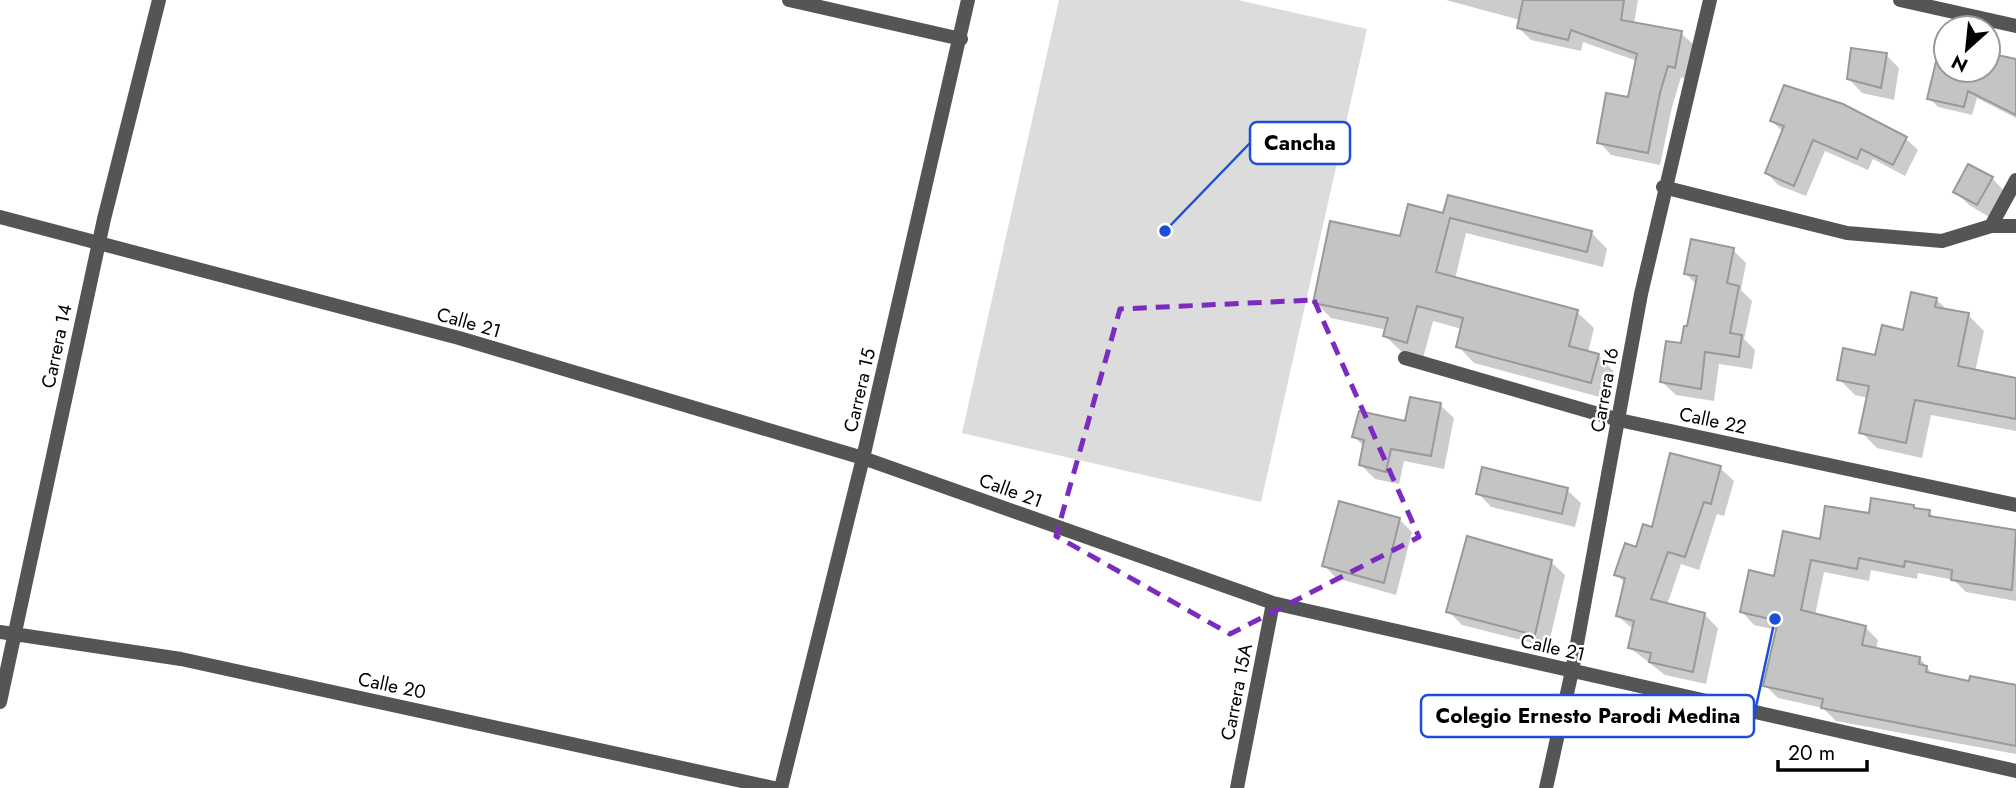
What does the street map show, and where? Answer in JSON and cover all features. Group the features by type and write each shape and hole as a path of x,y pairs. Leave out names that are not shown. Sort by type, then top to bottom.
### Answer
{"street":[{"name":"Carrera 14","path":"0,702 7,633 159,0"},
{"path":"789,0 961,39"},
{"name":"Carrera 15","path":"782,788 863,458 968,0"},
{"name":"Carrera 16","path":"1546,788 1572,671 1663,187 1710,0"},
{"path":"1900,0 2016,26"},
{"path":"1991,226 2016,180"},
{"path":"1663,187 1847,233 1942,241 1991,226 2016,226"},
{"name":"Calle 21","path":"0,217 459,338 863,458 1273,603 2016,771"},
{"name":"Calle 22","path":"1405,358 1619,420 2016,505"},
{"name":"Carrera 15A","path":"1237,788 1273,603"},
{"name":"Calle 20","path":"7,633 181,659 774,788"}],"highlighted area":[{"path":"1314,300 1419,537 1230,634 1056,536 1120,309"}],"shaded area":[{"path":"1059,0 1238,0 1367,29 1261,502 962,433"}],"building":[{"path":"1523,0 1624,0 1621,20 1682,31 1675,68 1668,66 1660,93 1648,153 1597,143 1606,93 1628,97 1637,54 1571,30 1568,40 1517,28"},
{"path":"1851,48 1887,53 1881,88 1847,79"},
{"path":"2002,56 2016,59 2016,115 1968,91 1964,107 1927,99 1932,78 1932,84 2002,84"},
{"path":"1784,85 1843,104 1907,137 1893,165 1861,149 1857,159 1813,140 1794,186 1765,173 1784,126 1770,121"},
{"path":"1968,164 1993,177 1977,205 1953,192"},
{"path":"1448,195 1592,231 1587,252 1450,218 1436,272 1578,310 1569,346 1599,354 1591,383 1456,347 1463,318 1417,306 1407,343 1383,336 1388,318 1313,303 1330,221 1400,236 1408,204 1443,213"},
{"path":"1691,239 1734,248 1727,283 1739,286 1730,333 1742,335 1739,357 1705,352 1701,389 1660,382 1666,341 1681,343 1684,326 1687,326 1697,276 1684,274"},
{"path":"1911,292 1937,298 1935,307 1969,313 1958,366 2016,378 2016,419 1915,400 1906,443 1859,433 1869,386 1837,380 1843,348 1875,355 1882,325 1903,330"},
{"path":"1410,397 1441,403 1431,456 1391,449 1386,472 1359,465 1364,440 1352,437 1359,411 1405,421"},
{"path":"1670,453 1721,466 1711,504 1704,502 1685,557 1668,552 1651,599 1705,613 1693,672 1649,662 1651,653 1628,648 1634,621 1616,616 1625,578 1614,575 1625,543 1636,547 1643,524 1652,527"},
{"path":"1482,467 1568,488 1562,514 1476,494"},
{"path":"1871,498 1914,505 1914,508 1930,510 1929,516 2016,530 2012,590 1951,580 1952,570 1905,561 1904,567 1859,558 1857,569 1811,560 1801,610 1866,626 1862,645 1920,657 1919,664 1927,666 1926,672 1969,681 1970,676 2016,685 2016,746 1821,708 1823,699 1763,686 1778,621 1740,612 1749,570 1774,576 1783,531 1820,539 1825,506 1869,513"},
{"path":"1339,501 1400,518 1384,583 1322,566"},
{"path":"1467,536 1552,560 1535,635 1446,612"}],"place":[{"name":"Cancha","path":"1165,231"},
{"name":"Colegio Ernesto Parodi Medina","path":"1775,619"}]}
